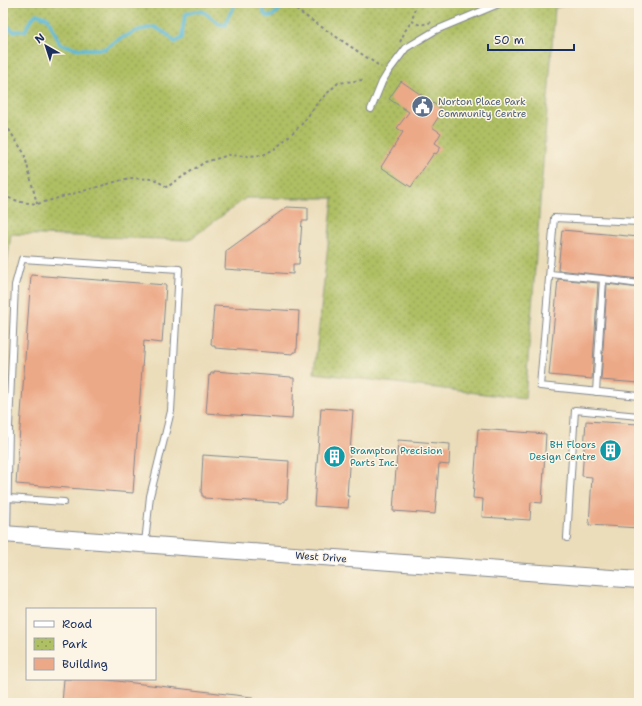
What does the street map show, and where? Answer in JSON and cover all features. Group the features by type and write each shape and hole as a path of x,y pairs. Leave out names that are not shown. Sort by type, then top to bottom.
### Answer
{"street":[{"name":"West Drive","path":"5,534 639,580"}],"lane":[{"path":"371,109 382,82 406,48 436,30 501,3"},
{"path":"639,222 554,218 540,386 639,396"},
{"path":"5,534 8,498 9,426 15,285 22,259 179,269 171,411 150,496 144,545"},
{"path":"550,274 639,284"},
{"path":"596,392 603,279"},
{"path":"568,538 575,410 639,416"},
{"path":"8,498 64,502"}],"path":[{"path":"286,3 376,64"},
{"path":"416,3 412,21 420,25 434,22"},
{"path":"3,196 21,202 37,204 129,178 154,179 167,187 205,162 229,155 263,155 276,148 303,123 318,102 338,83 363,80"},
{"path":"3,90 3,108"},
{"path":"3,119 24,153 37,204"}],"green space":[{"path":"3,3 574,3 555,8 525,399 314,373 333,198 246,198 189,240 11,234 3,296"}],"building":[{"path":"401,81 443,110 432,127 441,133 435,143 441,147 436,154 434,153 411,187 381,167 403,132 397,128 409,112 389,99"},
{"path":"287,207 308,208 308,221 302,221 299,264 293,264 293,274 225,269 226,251"},
{"path":"562,230 639,237 639,279 558,270"},
{"path":"31,275 166,285 162,343 144,341 133,493 16,484"},
{"path":"558,279 598,283 592,379 549,375"},
{"path":"607,284 639,288 639,383 601,380"},
{"path":"214,306 299,311 296,352 293,352 293,354 215,348 215,346 212,346 211,344"},
{"path":"214,371 294,378 292,419 206,413 209,375 210,376 211,373 214,373"},
{"name":"Brampton Precision Parts Inc.","path":"321,408 353,410 347,496 349,496 348,508 314,506"},
{"name":"BH Floors Design Centre","path":"586,421 639,424 639,528 589,525 592,477 582,476"},
{"path":"478,429 546,434 542,503 531,502 530,520 482,517 483,499 473,498"},
{"path":"398,440 450,444 449,465 439,464 435,514 393,511"},
{"path":"203,455 289,461 287,499 285,499 285,502 283,501 282,503 204,498 201,493"},
{"path":"64,680 108,680 252,697 251,703 62,703"}],"waterway":[{"path":"3,21 13,31 25,31 36,14 48,18 60,44 80,49 104,49 119,39 139,30 155,27 168,35 175,42 182,38 186,14 196,11 204,12 219,24 226,25 228,17 236,3"},
{"path":"255,3 261,4 265,15 271,17 288,3"}],"place":[{"name":"Norton Place Park Community Centre","path":"422,107"},
{"name":"BH Floors Design Centre","path":"611,450"},
{"name":"Brampton Precision Parts Inc.","path":"334,456"}]}
